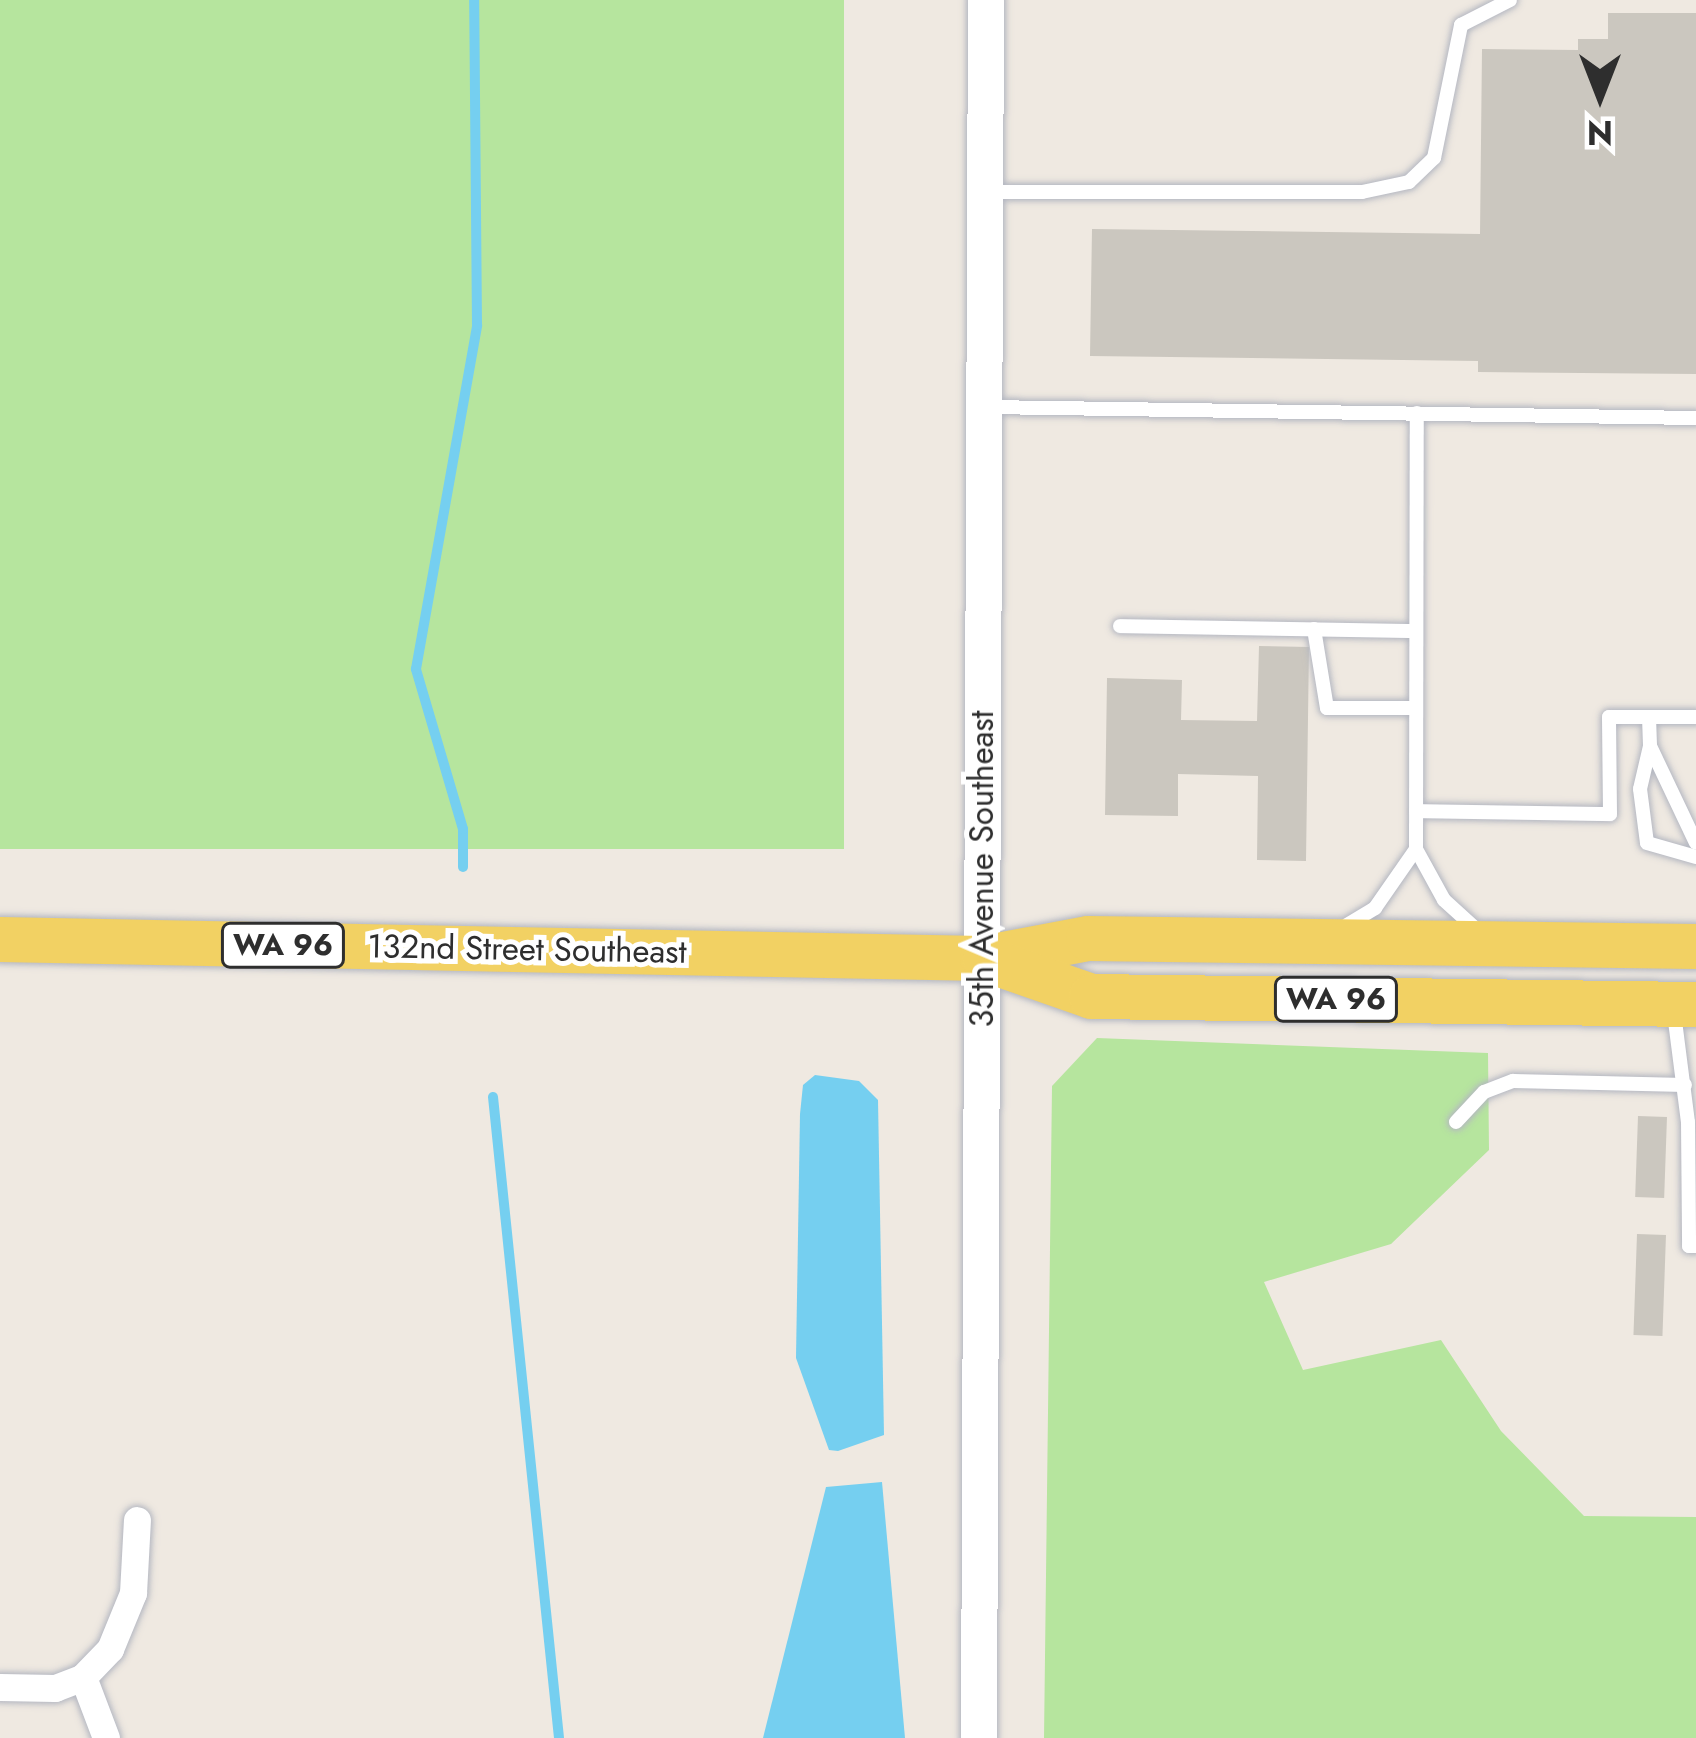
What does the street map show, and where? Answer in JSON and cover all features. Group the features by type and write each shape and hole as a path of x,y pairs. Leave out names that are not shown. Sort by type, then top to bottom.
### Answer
{"main road":[{"name":"132nd Street Southeast","path":"0,939 982,958 1088,938 1696,946"},
{"name":"132nd Street Southeast","path":"982,958 1091,996 1685,1004"}],"street":[{"name":"35th Avenue Southeast","path":"979,1738 986,0"},
{"path":"0,1687 55,1688 83,1677 124,1622 137,1520"},
{"path":"83,1677 106,1738"}],"lane":[{"path":"985,192 1362,192 1409,182 1434,158 1461,26 1510,0"},
{"path":"984,406 1696,418"},
{"path":"1417,413 1415,848 1444,900 1471,927 1545,946"},
{"path":"1120,626 1416,631"},
{"path":"1314,629 1327,708 1416,708"},
{"path":"1649,717 1650,746 1640,789 1647,843 1696,857"},
{"path":"1416,811 1610,814 1609,718 1696,717"},
{"path":"1650,746 1696,843"},
{"path":"1309,944 1375,908 1415,848"},
{"path":"1685,1004 1689,1246 1696,1246"},
{"path":"1456,1122 1484,1092 1513,1081 1685,1085"}],"green space":[{"path":"0,0 844,0 844,849 0,849"},
{"path":"1097,1038 1488,1053 1489,1150 1391,1244 1264,1282 1303,1370 1441,1340 1501,1431 1584,1516 1696,1517 1696,1738 1044,1738 1052,1086"}],"water":[{"path":"815,1075 859,1081 878,1100 884,1435 838,1451 829,1450 796,1358 800,1114 803,1085"},
{"path":"882,1482 905,1738 763,1738 826,1487"}],"building":[{"path":"1608,13 1696,13 1696,374 1478,372 1478,361 1090,356 1092,229 1480,234 1482,49 1578,50 1578,39 1608,39"},
{"path":"1259,646 1309,647 1306,861 1257,860 1258,776 1178,774 1178,816 1105,815 1107,678 1182,680 1181,720 1257,721"},
{"path":"1638,1116 1667,1117 1664,1198 1635,1197"},
{"path":"1637,1234 1666,1235 1662,1336 1633,1335"}],"waterway":[{"path":"463,867 463,829 416,669 477,325 474,0"},
{"path":"493,1097 559,1738"}]}
